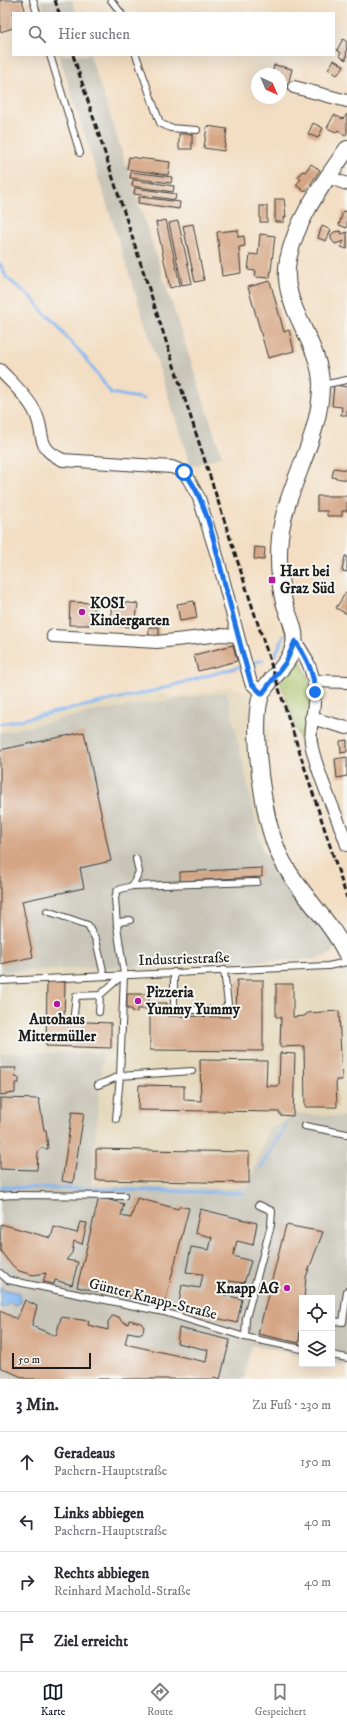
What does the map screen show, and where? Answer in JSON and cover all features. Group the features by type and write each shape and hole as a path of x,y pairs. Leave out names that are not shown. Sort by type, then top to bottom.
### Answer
{"main road":[{"path":"347,150 304,215 287,264 288,285 292,306 316,357 321,385 317,415 307,451 286,509 279,550 283,598 295,641 286,662 262,694 258,708 258,751 263,795 271,834 286,869 337,937 347,955"}],"street":[{"path":"294,86 347,102"},
{"path":"328,177 347,184"},
{"path":"0,370 34,410 38,420 43,443 45,448 52,455 63,460 172,466 184,472 199,498 208,526 251,683 262,694"},
{"path":"53,636 157,642 221,635 238,636"},
{"path":"295,641 309,665 314,681 314,704 309,736 314,757 326,795 347,845"},
{"path":"314,681 347,682"},
{"path":"311,718 347,728"}],"lane":[{"path":"33,0 37,12"},
{"path":"111,0 120,12"},
{"path":"50,56 80,153"},
{"path":"136,56 160,123 170,128 197,130"},
{"path":"321,385 347,380"},
{"path":"132,886 139,872 136,859"},
{"path":"124,974 117,926 115,898 117,891 121,888 132,886 257,882"},
{"path":"47,911 88,925 96,940 104,975"},
{"path":"117,926 120,922 130,920"},
{"name":"Industriestraße","path":"116,1119 120,1076 124,974 328,966 347,962"},
{"path":"174,972 174,1005 179,1010 222,1010 228,1004 224,970"},
{"path":"0,981 124,974"},
{"path":"74,1014 76,996 100,995 124,974"},
{"path":"99,1012 100,995"},
{"path":"98,1086 120,1076 192,1071"},
{"path":"305,1126 347,1134"},
{"path":"0,1196 124,1196"},
{"path":"245,1336 246,1318 271,1225 272,1211 258,1205"},
{"name":"Günter Knapp-Straße","path":"0,1273 8,1280 164,1312 245,1336 299,1348"},
{"path":"335,1321 343,1322 347,1292"},
{"path":"335,1356 347,1358"}],"shaded area":[{"path":"41,0 72,0 76,12 45,12"},
{"path":"59,56 90,56 222,456 191,467"},
{"path":"231,687 266,697 269,730 266,759 264,844 139,872 161,972 347,962 347,1358 335,1310 335,1295 299,1295 299,1300 245,1337 0,1379 0,730 16,721 153,691 175,697"},
{"path":"227,692 262,849 334,940 333,953 317,959 0,972 0,733 97,711"},
{"name":"Knapp AG","path":"0,1053 103,1053 91,1184 98,1186 227,1188 249,1185 269,1128 298,1114 347,1117 347,1366 335,1364 335,1295 299,1295 299,1355 252,1345 244,1379 0,1379"}],"green space":[{"path":"296,661 301,662 310,682 310,759 307,760 280,680"}],"water":[{"path":"0,1288 20,1293 21,1302 16,1305 9,1302 5,1307 0,1308"}],"building":[{"path":"0,0 22,0 26,12 12,12 12,28 0,32"},
{"path":"343,39 347,42 346,60 339,56 341,53 337,50"},
{"path":"334,60 344,66 337,75 328,69"},
{"path":"274,65 292,69 288,85 287,68 273,68"},
{"path":"347,114 347,133 345,136 338,130 336,132 327,128 334,115 343,119"},
{"path":"313,123 323,128 318,138 308,134"},
{"path":"207,126 227,129 224,151 204,148"},
{"path":"179,134 192,134 192,149 179,149"},
{"path":"129,157 170,162 168,175 127,169"},
{"path":"311,164 320,170 305,192 296,185 301,179 298,177 302,171 305,172"},
{"path":"131,172 172,177 171,183 130,178"},
{"path":"133,180 174,186 173,192 132,186"},
{"path":"135,188 176,194 175,200 134,194"},
{"path":"139,197 180,202 179,209 138,203"},
{"path":"275,199 284,199 286,217 284,217 284,222 275,222"},
{"path":"260,206 267,206 267,222 260,222"},
{"path":"343,211 347,212 347,228 339,225"},
{"path":"166,220 180,285 170,288 156,222"},
{"path":"178,221 192,283 182,285 169,223"},
{"path":"193,224 204,280 195,282 183,226"},
{"path":"322,226 331,230 326,241 318,238"},
{"path":"238,230 238,237 244,236 245,246 239,247 241,273 222,276 217,232"},
{"path":"340,231 342,234 347,232 347,249 341,247 344,241 335,244 331,239 331,235 334,232"},
{"path":"260,234 275,236 270,278 255,277 256,271 248,270 250,254 258,255"},
{"path":"270,281 284,332 289,330 294,351 268,358 248,287"},
{"path":"334,385 347,387 347,415 341,415 342,407 332,406"},
{"path":"334,468 347,470 347,480 332,477"},
{"path":"317,496 347,496 347,511 342,511 342,516 327,516 327,511 317,511"},
{"path":"255,547 265,548 264,560 254,559"},
{"path":"345,556 347,556 347,572 342,571"},
{"path":"347,592 347,614 336,608"},
{"path":"112,601 138,604 136,618 130,617 130,627 110,625"},
{"path":"194,601 197,618 180,621 177,604"},
{"name":"KOSI Kindergarten","path":"70,602 94,603 94,621 89,621 89,625 69,625"},
{"path":"149,627 159,627 159,636 149,636"},
{"path":"233,645 237,661 198,671 194,655"},
{"path":"84,732 111,861 80,868 84,888 22,901 33,957 0,964 0,750"},
{"path":"347,740 347,752 341,753 340,741"},
{"path":"347,757 347,776 337,778 335,759"},
{"path":"262,868 262,877 180,881 180,872"},
{"path":"237,980 263,980 263,1051 150,1050 150,1003 167,1003 167,1016 236,1017"},
{"path":"47,981 65,982 64,1021 111,1023 111,1048 46,1046"},
{"path":"276,984 293,984 293,1017 305,1016 307,1013 339,1011 342,1080 336,1080 337,1107 305,1107 304,1046 280,1047 281,1017 276,1017"},
{"name":"Pizzeria Yummy Yummy","path":"127,994 149,994 149,1009 137,1009 137,1012 132,1012 132,1009 127,1009"},
{"path":"280,1053 295,1054 293,1116 280,1115 280,1112 138,1110 139,1085 184,1086 184,1100 201,1101 200,1060 267,1061 266,1086 279,1086"},
{"path":"0,1068 16,1068 15,1077 19,1078 19,1083 15,1083 15,1093 0,1095"},
{"path":"0,1098 39,1099 44,1130 46,1130 48,1149 41,1148 38,1152 37,1170 0,1169"},
{"path":"72,1112 84,1113 73,1183 62,1181"},
{"path":"96,1149 249,1152 249,1183 96,1180"},
{"path":"99,1197 124,1204 121,1216 131,1218 137,1198 178,1209 180,1206 189,1208 164,1306 129,1296 128,1298 77,1287"},
{"path":"200,1209 257,1223 253,1245 237,1241 233,1256 251,1261 244,1283 228,1281 224,1295 242,1299 237,1323 178,1309 182,1285 200,1288 203,1274 186,1272 191,1247 209,1250 212,1237 195,1233"},
{"path":"80,1222 87,1223 82,1244 74,1241 72,1253 66,1260 78,1262 72,1285 55,1280 54,1284 43,1282 46,1273 33,1275 19,1271 8,1261 0,1250 1,1224 51,1238 54,1227 77,1233"},
{"name":"Knapp AG","path":"286,1225 323,1232 306,1277 304,1295 299,1295 299,1343 258,1334"},
{"path":"25,1300 37,1306 32,1326 56,1336 61,1317 89,1321 88,1325 108,1330 108,1322 112,1316 119,1317 121,1321 128,1324 129,1320 141,1323 144,1327 143,1332 139,1334 128,1332 125,1344 206,1362 208,1350 177,1343 179,1328 230,1340 220,1379 214,1377 213,1379 26,1379 0,1367 0,1311 17,1319"}],"waterway":[{"path":"0,264 7,278 32,298 46,315 56,323 67,338 83,355 111,393 144,399"},
{"path":"275,655 284,636"},
{"path":"250,664 263,660"},
{"path":"0,724 153,691 242,666"},
{"path":"261,1168 286,1125"},
{"path":"0,1187 243,1193"}],"railway":[{"path":"55,0 59,12"},
{"path":"73,56 347,898"}],"place":[{"name":"Hart bei Graz Süd","path":"272,580"},
{"name":"KOSI Kindergarten","path":"82,612"},
{"name":"Pizzeria Yummy Yummy","path":"138,1001"},
{"name":"Autohaus Mittermüller","path":"57,1004"},
{"name":"Knapp AG","path":"287,1288"}],"route":[{"path":"184,472 192,483 199,498 208,526 251,683 262,694 286,662 295,641 309,665 314,681 315,692"}]}
